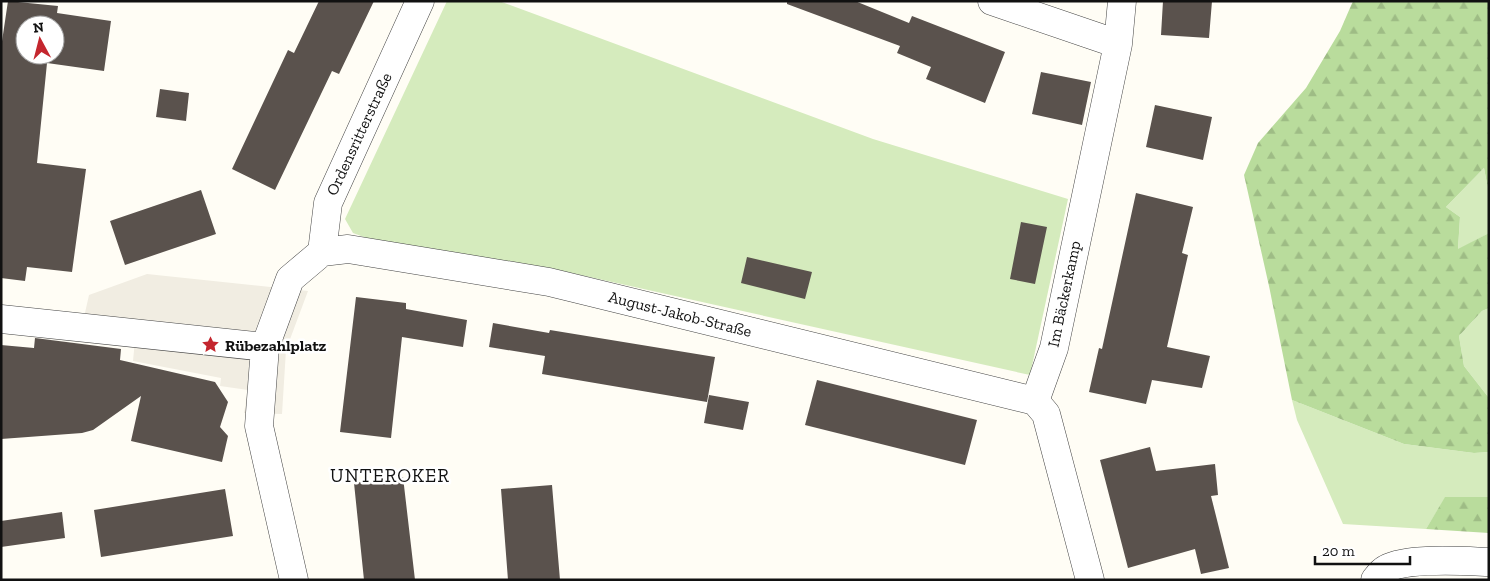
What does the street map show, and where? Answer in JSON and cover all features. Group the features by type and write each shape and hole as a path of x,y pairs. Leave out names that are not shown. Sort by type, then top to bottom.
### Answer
{"street":[{"name":"Ordensritterstraße","path":"322,252 328,203 420,1"},
{"path":"992,1 1118,44"},
{"name":"Im Bäckerkamp","path":"1035,401 1054,348 1118,44 1122,1"},
{"name":"August-Jakob-Straße","path":"322,252 348,249 548,282 1035,401"},
{"path":"294,580 259,426 265,346 290,279 322,252"},
{"path":"1,319 265,346"},
{"path":"1035,401 1046,414 1090,580"},
{"path":"1375,580 1384,569 1400,563 1489,562"}],"green space":[{"path":"447,1 499,1 873,139 1068,199 1030,375 549,268 372,240 353,233 345,219"},
{"path":"1353,1 1489,1 1489,194 1484,168 1446,207 1460,217 1458,249 1489,233 1489,308 1482,311 1459,336 1464,366 1489,398 1489,452 1474,453 1404,444 1292,400 1244,175 1258,143 1306,88 1340,31"},
{"path":"1484,168 1489,194 1489,233 1458,250 1460,217 1446,207"},
{"path":"1489,308 1489,398 1464,366 1459,336 1482,311"},
{"path":"1292,400 1404,444 1474,453 1489,452 1489,497 1445,498 1426,529 1343,524 1297,420"},
{"path":"1445,497 1489,497 1489,533 1426,529"}],"shaded area":[{"name":"Rübezahlplatz","path":"147,274 308,291 286,350 282,414 244,413 248,390 220,386 221,378 133,361 135,340 80,335 89,295"}],"building":[{"path":"8,1 58,6 57,13 111,21 104,71 61,65 65,65 65,15 15,15 15,65 47,65 37,163 86,169 72,272 27,267 25,281 1,278 1,48"},
{"path":"319,1 374,1 339,74 332,71 275,190 232,169 288,50 294,53"},
{"path":"787,1 855,1 909,23 912,16 1005,52 985,103 926,79 931,67 897,53 900,46 787,4"},
{"path":"1163,1 1212,1 1209,38 1161,35"},
{"path":"1041,72 1091,82 1082,125 1032,114"},
{"path":"160,89 189,93 186,121 156,117"},
{"path":"1155,105 1212,117 1203,160 1146,147"},
{"path":"201,190 216,234 125,265 110,221"},
{"path":"1136,193 1193,207 1182,253 1188,255 1167,347 1210,356 1202,388 1152,380 1146,404 1089,392 1099,348 1102,349"},
{"path":"1021,222 1047,227 1035,284 1010,279"},
{"path":"747,257 812,272 805,299 741,283"},
{"path":"356,297 406,303 406,309 467,320 463,347 402,337 391,438 340,432"},
{"path":"493,323 549,333 550,330 715,357 707,402 542,374 545,356 489,347"},
{"path":"35,338 121,349 120,360 215,382 228,402 220,427 228,436 222,462 131,441 141,396 93,430 82,433 1,439 1,345 34,348"},
{"path":"817,380 977,420 965,465 805,425"},
{"path":"709,395 749,402 743,430 704,423"},
{"path":"1150,447 1156,471 1215,464 1218,495 1211,496 1229,568 1201,574 1195,549 1128,568 1100,460"},
{"path":"403,477 415,580 364,580 354,483"},
{"path":"552,485 560,580 508,580 501,489"},
{"path":"225,489 233,536 101,557 94,510"},
{"path":"62,512 65,538 1,547 1,521"}],"place":[{"name":"Rübezahlplatz","path":"211,345"}],"district":[{"name":"UNTEROKER","path":"390,475"}]}
